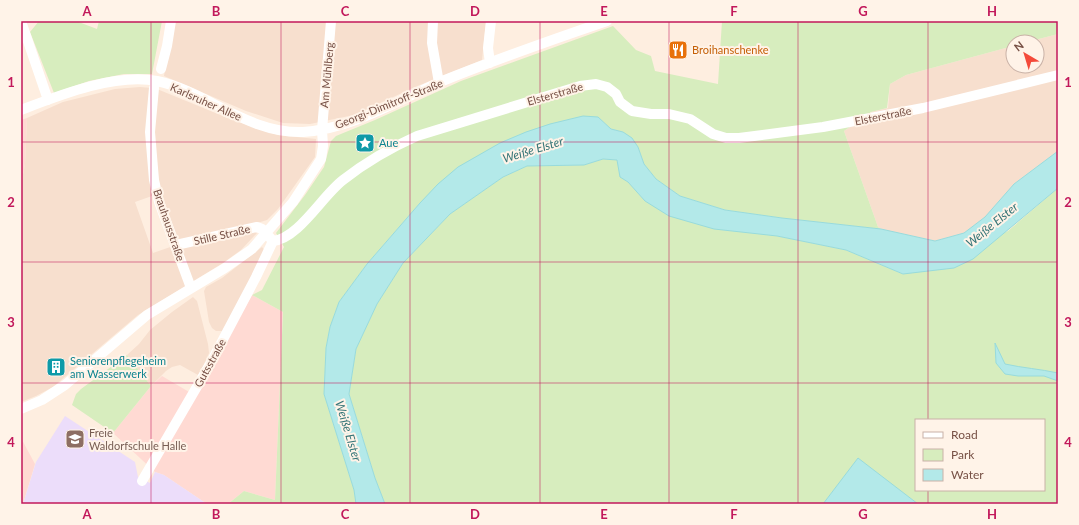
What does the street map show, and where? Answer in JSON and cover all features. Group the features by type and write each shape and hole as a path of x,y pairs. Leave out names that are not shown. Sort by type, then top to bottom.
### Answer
{"street":[{"path":"21,21 48,100"},
{"path":"161,70 171,21"},
{"name":"Am Mühlberg","path":"322,130 331,21"},
{"path":"432,21 432,43 439,83"},
{"path":"490,63 488,48 491,21"},
{"name":"Georgi-Dimitroff-Straße","path":"21,409 42,400 65,385 147,315 270,238 322,159 322,130 366,116 439,83 607,21"},
{"name":"Elsterstraße","path":"270,238 280,240 290,234 301,225 342,181 369,161 393,147 424,134 580,86 596,84 607,87 616,94 620,102 632,111 651,114 669,114 690,120 713,134 726,138 739,138 823,127 923,108 1058,75"},
{"name":"Karlsruher Allee","path":"21,110 82,89 115,82 142,80 157,81 185,91 262,127 284,131 302,132 322,130"},
{"name":"Brauhausstraße","path":"154,88 150,132 154,180 159,202 192,288"},
{"name":"Stille Straße","path":"176,245 253,227 262,229 270,238"},
{"name":"Gutsstraße","path":"142,481 209,366 256,277 270,238"}],"shaded area":[{"path":"173,21 486,21 482,60 415,87 354,115 310,124 283,123 246,111 164,76"},
{"path":"1058,34 1058,151 1014,184 985,217 964,233 935,241 881,229 878,227 844,131 872,112 888,108 890,84 906,75 1005,48 1005,74 1045,74 1045,37"},
{"path":"140,87 152,88 148,131 152,196 135,202 153,253 176,245 254,229 257,233 241,250 223,263 138,315 53,387 21,402 21,185 25,164 27,118 63,102 115,89"},
{"path":"157,89 235,121 278,135 316,139 315,157 278,209 267,220 251,225 178,240 161,201 153,130"},
{"path":"27,118 25,164 21,185 21,120"},
{"path":"262,247 265,251 223,331 216,331 212,328 209,322 204,291 206,287 222,278"},
{"path":"252,295 283,312 275,500 244,491 228,504 207,504 164,475 155,472 113,433 151,386 162,376 196,396"},
{"path":"193,297 197,301 208,344 209,353 205,362 198,375 180,365 172,367 166,371 151,386 127,355 139,344 150,330"},
{"name":"Freie Waldorfschule Halle","path":"65,416 135,462 138,477 150,483 155,472 164,475 207,504 23,504 36,462"},
{"path":"21,438 35,464 23,504 21,504"}],"green space":[{"path":"39,21 76,21 97,29 99,21 162,21 152,74 124,74 89,81 54,93 30,32"},
{"path":"722,21 1058,21 1058,34 1045,37 1045,34 1005,34 1005,48 906,75 890,84 887,108 871,112 844,131 878,227 881,229 725,210 680,196 656,179 644,164 638,147 623,132 611,129 598,117 420,203 367,264 339,302 330,327 326,348 324,394 354,490 356,504 228,504 244,491 275,500 283,312 252,295 262,290 284,247 276,233 324,167 331,141 336,136 461,81 613,26 636,50 651,56 655,71 718,84"},
{"path":"603,159 617,160 621,177 628,182 645,201 777,236 846,250 903,274 1008,231 1058,188 1058,504 918,504 858,459 823,504 385,504 375,478 349,394 356,349 377,304 403,263 450,214 503,177 527,166 584,165"},
{"path":"127,355 151,386 113,433 72,405 76,394 81,389"}],"water":[{"name":"Weiße Elster","path":"583,116 598,117 611,129 623,132 632,138 638,147 644,164 656,179 680,196 725,210 881,229 935,241 964,233 985,217 1014,184 1058,151 1058,188 973,259 954,268 903,274 846,250 777,236 714,229 669,216 645,201 628,182 620,177 617,160 603,159 584,165 527,166 503,177 450,214 403,263 377,304 356,349 349,394 375,478 385,504 356,504 354,490 324,394 326,348 330,327 339,302 367,264 420,203 438,184 458,167 500,143 526,132 550,124"},
{"path":"995,343 1005,364 1058,373 1058,381 1044,376 1018,376 1005,374 996,363"},
{"path":"858,458 918,504 823,504"}],"place":[{"name":"Broihanschenke","path":"678,50"},
{"name":"Aue","path":"365,143"},
{"name":"Seniorenpflegeheim am Wasserwerk","path":"56,367"},
{"name":"Freie Waldorfschule Halle","path":"75,439"}]}
